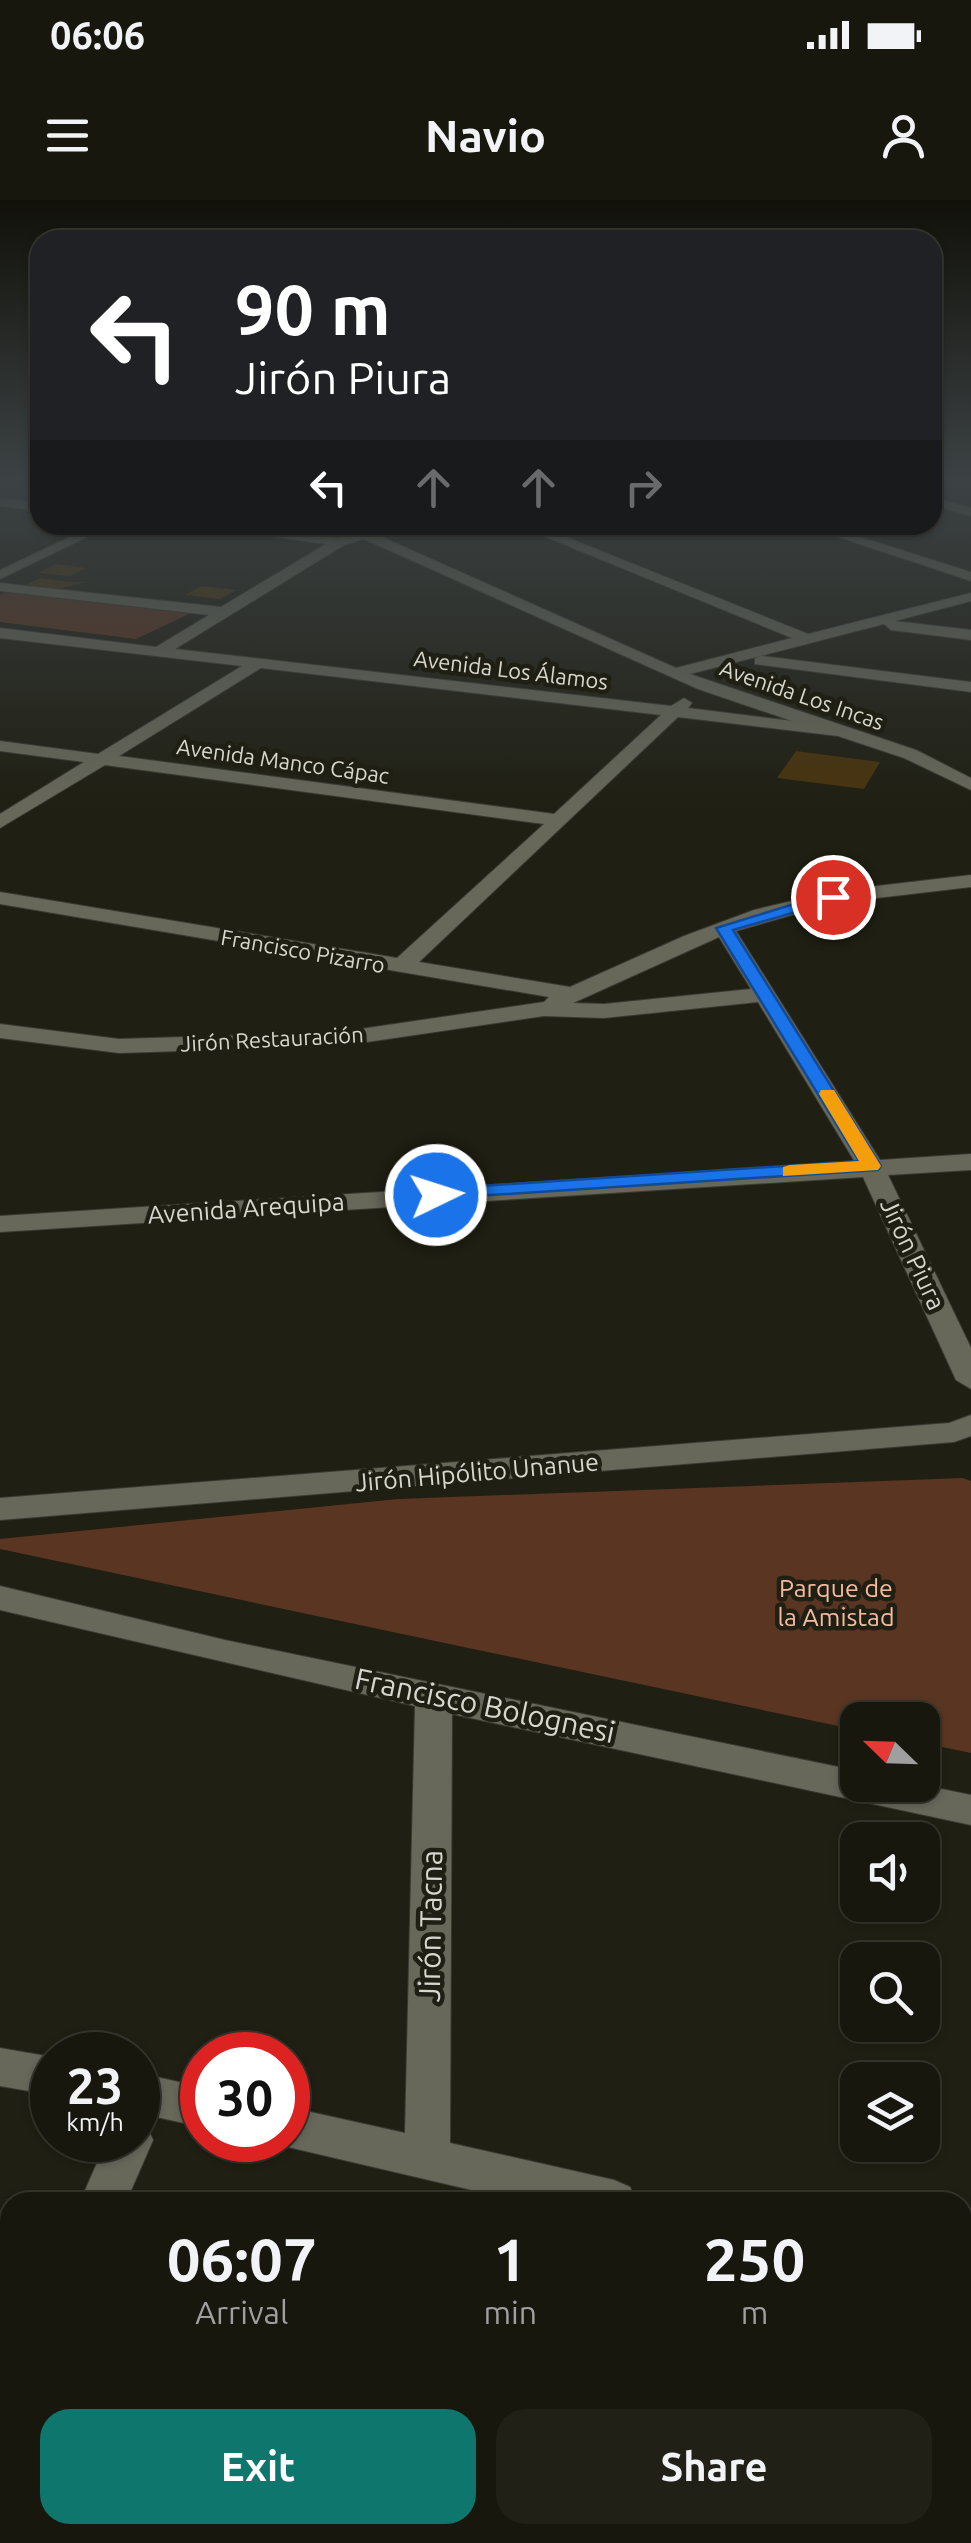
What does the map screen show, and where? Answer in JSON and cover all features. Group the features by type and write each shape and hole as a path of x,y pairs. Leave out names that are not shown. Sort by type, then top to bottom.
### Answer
{"street":[{"path":"20,588 224,612"},
{"path":"160,652 263,588"},
{"name":"Avenida Los Incas","path":"484,588 704,686 910,754 971,784"},
{"path":"681,588 812,641"},
{"path":"674,673 812,641 971,597"},
{"path":"873,622 971,635"},
{"name":"Avenida Los Álamos","path":"0,632 837,731"},
{"path":"738,658 971,687"},
{"path":"0,822 258,663"},
{"path":"402,968 704,686"},
{"name":"Avenida Manco Cápac","path":"0,746 559,820"},
{"name":"Jirón Restauración","path":"544,1009 724,928 833,897 971,881"},
{"name":"Francisco Pizarro","path":"0,898 573,995 604,1011"},
{"name":"Jirón Piura","path":"724,928 872,1166 971,1380"},
{"name":"Jirón Restauración","path":"0,1031 119,1046 321,1039 544,1009 604,1011 768,994"},
{"name":"Avenida Arequipa","path":"0,1224 971,1162"},
{"name":"Jirón Hipólito Unanue","path":"0,1509 965,1431"},
{"name":"Francisco Bolognesi","path":"0,1598 225,1654 434,1694 971,1810"},
{"name":"Jirón Tacna","path":"427,2158 434,1694"},
{"path":"0,2066 30,2072"},
{"path":"310,2131 572,2192"},
{"path":"108,2192 121,2162"}],"green space":[{"path":"7,591 191,613 136,639 0,622 0,595"},
{"name":"Parque de la Amistad","path":"963,1478 971,1481 971,1753 940,1747 940,1702 840,1702 840,1726 0,1549 0,1539 398,1499"}],"building":[{"path":"197,588 236,590 220,599 185,595"},
{"path":"796,751 880,762 864,789 777,778"}],"slow traffic":[{"path":"790,1171 872,1166 828,1094"}],"route":[{"path":"436,1195 872,1166 724,928 833,897"}]}
